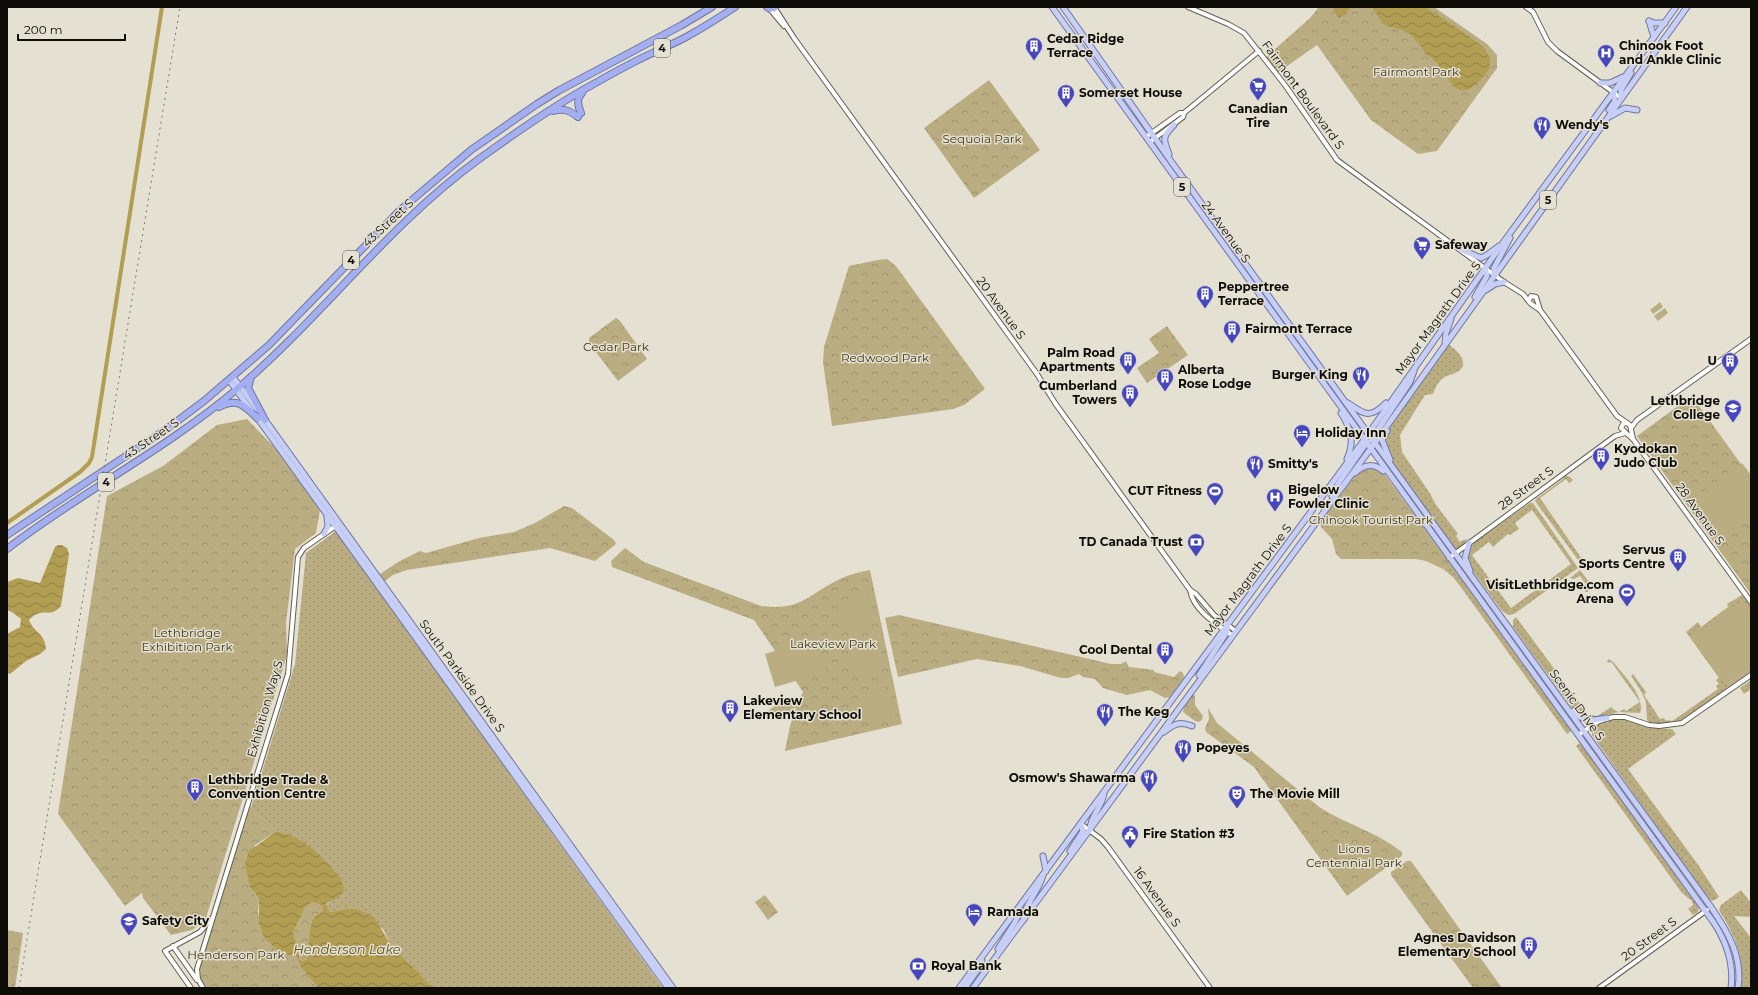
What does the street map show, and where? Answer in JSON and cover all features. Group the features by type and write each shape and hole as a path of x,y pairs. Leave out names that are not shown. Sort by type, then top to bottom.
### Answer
{"highway":[{"name":"43 Street S","path":"7,535 168,428 231,379 280,334 399,212 461,158 537,104 712,7"},
{"name":"43 Street S","path":"7,549 65,508 145,457 205,414 238,388 298,332 373,252 467,168 543,114 637,60 688,36 735,7"},
{"path":"543,114 564,109 580,115 578,99 587,88"},
{"path":"252,375 248,388 265,420"},
{"path":"205,414 224,404 234,402 243,405 258,419"}],"main road":[{"name":"24 Avenue S","path":"1052,7 1370,449"},
{"name":"24 Avenue S","path":"1062,7 1373,441"},
{"name":"Mayor Magrath Drive S","path":"1368,434 1505,240 1676,7"},
{"name":"Mayor Magrath Drive S","path":"1373,441 1404,402 1445,342 1686,7"},
{"path":"1654,37 1649,21 1654,23 1665,23"},
{"path":"1621,98 1621,90 1640,56"},
{"path":"1600,83 1615,81 1625,76"},
{"path":"1586,147 1615,101 1613,92"},
{"path":"1602,125 1612,115 1620,110 1630,108 1637,110"},
{"path":"1174,125 1165,134 1164,138 1165,144 1174,164"},
{"path":"1494,275 1494,267 1519,222"},
{"path":"1460,249 1475,257 1482,258 1505,240"},
{"path":"1464,317 1487,276 1485,268"},
{"path":"1474,302 1491,286 1504,282"},
{"path":"1445,342 1446,333 1455,310"},
{"path":"1370,449 1370,445 1410,382 1416,365"},
{"path":"1311,367 1348,424 1353,439 1347,459 1326,490"},
{"name":"South Parkside Drive S","path":"231,379 265,420 337,525 668,988"},
{"name":"South Parkside Drive S","path":"238,388 258,419 325,512 337,525 673,988"},
{"path":"1344,400 1363,414 1368,415 1379,411 1396,394"},
{"path":"1404,402 1382,440 1389,458 1411,493"},
{"path":"1328,506 1338,484 1365,442 1368,434"},
{"name":"Scenic Drive S","path":"1373,441 1724,925 1736,950 1739,972 1738,988"},
{"name":"Mayor Magrath Drive S","path":"959,988 1225,630 1227,624 1326,490 1365,442"},
{"name":"Mayor Magrath Drive S","path":"973,988 1370,449"},
{"name":"Scenic Drive S","path":"1370,449 1706,911 1719,931 1728,950 1732,969 1731,988"},
{"path":"1333,499 1356,472 1364,466 1378,466 1395,483"},
{"path":"324,534 329,524 325,512"},
{"path":"1469,543 1465,560 1473,580"},
{"path":"1194,688 1199,676 1225,630"},
{"path":"1542,672 1580,718 1588,721 1607,718"},
{"path":"1158,737 1177,723 1192,726"},
{"path":"1090,830 1090,824 1104,800 1104,792"},
{"path":"1066,861 1083,831 1081,824"},
{"path":"1024,919 1024,912 1041,885 1045,872 1043,856 1048,858 1056,858"},
{"path":"992,962 1001,943 1017,918 1015,911"},
{"path":"965,988 980,966 983,956"}],"street":[{"name":"20 Avenue S","path":"771,7 1190,590 1196,594 1206,607 1227,624 1234,633"},
{"name":"Fairmont Boulevard S","path":"1188,7 1228,24 1244,33 1259,51 1337,160 1494,275"},
{"path":"1526,7 1533,12 1548,42 1557,51 1621,98"},
{"path":"1150,142 1174,125 1183,117 1184,114 1259,51"},
{"path":"1146,137 1180,113 1184,114"},
{"path":"1494,275 1530,298 1536,297 1540,310"},
{"path":"1530,298 1530,303 1540,310 1617,416 1621,428 1633,438"},
{"path":"1533,304 1537,301"},
{"path":"1615,436 1623,424 1637,420 1751,339"},
{"path":"1617,416 1627,423 1631,429 1633,438"},
{"path":"1615,436 1626,433 1631,429 1637,420"},
{"name":"28 Street S","path":"1449,558 1615,436"},
{"name":"28 Avenue S","path":"1633,438 1751,602"},
{"name":"Exhibition Way S","path":"202,988 198,979 197,969 288,674 298,557 304,548 337,525"},
{"name":"20 Avenue S","path":"1190,590 1191,597 1202,611 1225,630 1234,633"},
{"path":"1578,735 1607,718 1625,716 1649,724 1676,725 1688,719 1751,675"},
{"name":"16 Avenue S","path":"1081,824 1101,838 1210,988"},
{"name":"20 Street S","path":"1599,988 1711,907"},
{"path":"191,988 165,951 200,932 207,926 213,915"},
{"path":"173,946 202,988"}],"green space":[{"name":"Fairmont Park","path":"1319,7 1434,7 1487,44 1497,55 1497,68 1437,151 1418,154 1371,120 1317,45 1276,74 1265,58 1310,18"},
{"name":"Sequoia Park","path":"989,80 1040,150 974,198 924,128"},
{"name":"Redwood Park","path":"887,259 896,266 985,389 964,405 953,409 832,426 823,362 824,347 849,266"},
{"path":"1660,302 1663,307 1653,314 1650,310"},
{"path":"1665,308 1668,313 1658,321 1654,316"},
{"name":"Cedar Park","path":"616,318 620,321 647,359 618,381 589,343 589,338"},
{"path":"1167,326 1188,355 1147,383 1137,368 1159,353 1149,339"},
{"path":"1445,342 1458,352 1463,361 1463,365 1455,373 1446,376 1441,380 1433,394 1425,395 1400,435 1402,452 1431,495 1432,499 1458,534 1456,536 1460,542 1465,539 1468,544 1455,554 1392,462 1383,437 1404,402"},
{"path":"1692,396 1751,478 1751,594 1637,436"},
{"name":"Lethbridge Exhibition Park","path":"247,419 276,449 320,510 316,533 295,549 286,623 287,655 205,921 192,930 171,935 143,898 142,893 125,906 58,814 107,496 163,466 217,425"},
{"path":"1742,463 1751,475 1751,517 1718,541 1690,501"},
{"name":"Chinook Tourist Park","path":"1370,467 1383,472 1451,564 1443,569 1426,561 1416,559 1341,559 1336,554 1332,539 1321,527 1320,522 1358,472"},
{"path":"1565,475 1573,480 1569,483 1566,479 1540,498 1584,562 1581,564 1535,501 1563,479"},
{"path":"1530,503 1533,503 1578,568 1514,614 1508,615 1502,611 1471,569 1467,556 1468,551 1475,542","holes":["1532,510 1571,564 1511,608 1472,555 1489,542 1493,547 1508,534 1510,535 1519,529 1515,523"]},
{"path":"564,506 572,508 614,540 616,544 595,561 550,548 407,570 393,575 385,581 380,574 398,562 420,551 426,553 479,538 514,532 535,523"},
{"path":"336,531 663,988 434,988 391,945 383,929 345,909 330,912 326,905 331,900 342,895 344,885 336,872 300,840 277,831 251,808 295,664 306,553"},
{"name":"Lakeview Park","path":"625,548 644,562 761,606 775,607 796,604 844,577 870,570 902,724 785,751 790,726 796,708 791,709 789,717 784,718 780,713 774,715 770,713 769,710 779,703 793,700 798,704 803,692 754,620 612,567 611,561"},
{"path":"1451,564 1572,730 1567,734 1460,586 1453,577 1443,569"},
{"path":"1580,570 1589,582 1588,592 1585,592 1585,583 1580,576 1574,579 1570,578"},
{"path":"866,590 873,623 872,626 839,633 838,618 843,605 852,596"},
{"path":"1742,595 1751,606 1751,614 1741,601 1727,686 1751,668 1751,671 1684,720 1665,724 1650,723 1647,720 1646,702 1631,676 1633,674 1646,692 1644,695 1660,719 1664,718 1666,721 1670,720 1671,722 1718,689 1716,686 1719,684 1716,680 1719,678 1686,632 1698,622 1701,627 1728,607 1727,604"},
{"path":"1741,601 1751,614 1751,668 1727,686 1691,638"},
{"path":"899,615 1111,664 1121,664 1126,661 1129,667 1154,670 1154,672 1174,677 1180,671 1183,673 1184,678 1170,697 1165,698 1150,690 1127,695 1103,688 1095,679 1083,677 1079,674 1068,678 1061,678 1020,666 977,659 898,677 885,618"},
{"path":"1516,617 1589,716 1594,715 1596,717 1611,707 1619,712 1589,719 1575,712 1513,627 1513,620"},
{"path":"816,638 826,672 775,687 765,654"},
{"path":"876,638 884,666 880,672 852,677 851,663 857,646 868,640"},
{"path":"1609,659 1628,680 1640,701 1641,707 1640,713 1619,712 1624,709 1626,711 1640,702 1612,663 1608,663 1607,661"},
{"path":"1751,680 1751,689 1744,694 1740,688"},
{"path":"886,687 895,714 892,719 863,722 862,709 865,698 873,691"},
{"path":"1193,694 1195,696 1195,705 1203,716 1202,720 1199,722 1195,721 1183,712 1184,706"},
{"name":"Lions Centennial Park","path":"1208,708 1217,723 1319,807 1372,833 1402,852 1402,856 1347,896 1254,767 1206,732 1205,728 1209,719"},
{"path":"1625,719 1654,728 1672,729 1676,734 1628,769 1699,866 1719,897 1715,900 1712,901 1707,898 1592,735 1593,731 1598,725 1606,721"},
{"path":"1581,742 1699,906 1698,912 1693,915 1688,909 1693,905 1692,901 1682,893 1576,746"},
{"path":"280,772 283,774 283,782 276,787 272,786 270,780 276,778"},
{"name":"Henderson Park","path":"247,804 277,831 255,845 253,892 259,899 258,912 264,938 281,954 296,956 300,966 318,988 203,988 197,969"},
{"path":"1407,861 1411,861 1502,988 1473,988 1391,875 1391,872"},
{"path":"1741,890 1751,903 1751,917 1734,916 1751,938 1751,988 1741,988 1742,967 1738,947 1719,910 1721,905"},
{"path":"765,895 778,912 768,920 755,902"},
{"path":"312,902 321,905 323,910 313,918 310,927 307,959 302,961 299,958 298,945 293,933 305,908"},
{"path":"7,930 23,933 15,988 7,988"}],"water":[{"path":"1333,7 1350,7 1347,13 1339,18"},
{"path":"1372,7 1426,7 1484,48 1490,57 1490,68 1477,83 1467,90 1460,90 1453,85 1434,60 1425,54 1423,49 1411,35 1402,30 1387,26 1382,22"},
{"path":"62,545 67,548 69,554 61,606 52,612 36,614 29,620 42,636 46,649 40,654 26,661 10,674 7,673 7,634 20,627 21,619 7,610 7,582 18,578 40,583 55,547"},
{"name":"Henderson Lake","path":"277,831 295,837 305,843 327,862 343,884 343,893 326,904 330,912 345,909 357,909 374,917 391,945 434,988 318,988 300,966 296,956 281,954 264,938 259,923 259,899 250,887 245,863 249,851","holes":["312,902 321,905 323,910 313,918 310,927 307,959 302,961 299,958 298,945 293,933 305,908"]}],"waterway":[{"path":"7,523 80,472 89,463 92,457 162,7"}],"railway":[{"path":"19,988 180,7"}],"place":[{"name":"Cedar Ridge Terrace","path":"1034,61"},
{"name":"Chinook Foot and Ankle Clinic","path":"1606,68"},
{"name":"Canadian Tire","path":"1258,101"},
{"name":"Somerset House","path":"1066,108"},
{"name":"Wendy's","path":"1542,140"},
{"name":"Safeway","path":"1422,260"},
{"name":"Peppertree Terrace","path":"1205,309"},
{"name":"Fairmont Terrace","path":"1232,344"},
{"name":"Palm Road Apartments","path":"1128,375"},
{"name":"U","path":"1730,376"},
{"name":"Burger King","path":"1361,390"},
{"name":"Alberta Rose Lodge","path":"1165,392"},
{"name":"Cumberland Towers","path":"1130,408"},
{"name":"Lethbridge College","path":"1733,423"},
{"name":"Holiday Inn","path":"1302,448"},
{"name":"Kyodokan Judo Club","path":"1601,471"},
{"name":"Smitty's","path":"1255,479"},
{"name":"CUT Fitness","path":"1215,506"},
{"name":"Bigelow Fowler Clinic","path":"1275,512"},
{"name":"TD Canada Trust","path":"1196,557"},
{"name":"Servus Sports Centre","path":"1678,572"},
{"name":"VisitLethbridge.com Arena","path":"1627,607"},
{"name":"Cool Dental","path":"1165,665"},
{"name":"Lakeview Elementary School","path":"730,723"},
{"name":"The Keg","path":"1105,727"},
{"name":"Popeyes","path":"1183,763"},
{"name":"Osmow's Shawarma","path":"1149,793"},
{"name":"Lethbridge Trade & Convention Centre","path":"195,802"},
{"name":"The Movie Mill","path":"1237,809"},
{"name":"Fire Station #3","path":"1130,849"},
{"name":"Ramada","path":"974,927"},
{"name":"Safety City","path":"129,936"},
{"name":"Agnes Davidson Elementary School","path":"1529,960"},
{"name":"Royal Bank","path":"918,981"}]}
